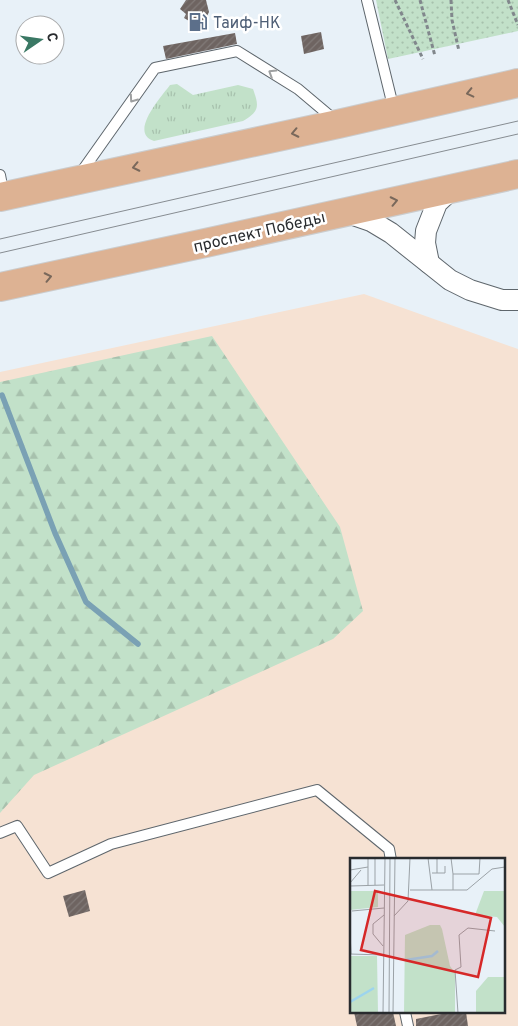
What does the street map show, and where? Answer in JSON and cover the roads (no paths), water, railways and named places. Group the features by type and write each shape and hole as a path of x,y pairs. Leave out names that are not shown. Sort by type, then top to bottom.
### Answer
{"main road":[{"path":"1,189 76,180 518,83"},
{"name":"проспект Победы","path":"0,287 518,174"}],"street":[{"path":"429,263 425,243 426,231 437,203 452,188"},
{"path":"345,212 371,221 391,233 450,280 470,290 502,300 518,300"}],"lane":[{"path":"367,0 394,111"},
{"path":"76,180 155,68 237,51 298,89 338,124"},
{"path":"0,833 17,826 48,873 112,844 318,790 389,849 391,858"}],"waterway":[{"path":"2,395 55,533 86,602 138,644"}],"tram line":[{"path":"0,239 518,121"},
{"path":"0,253 518,134"}],"place":[{"name":"Таиф-НК","path":"198,22"}]}
